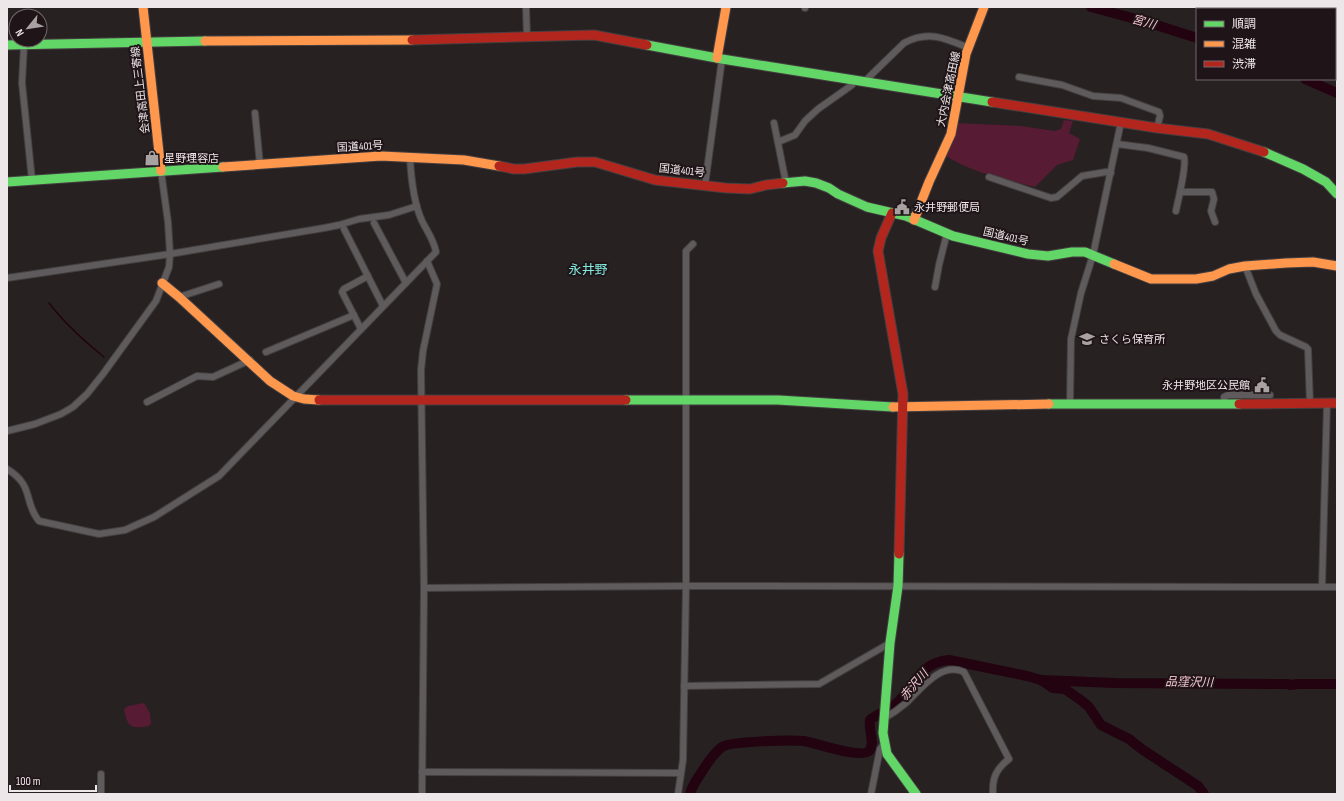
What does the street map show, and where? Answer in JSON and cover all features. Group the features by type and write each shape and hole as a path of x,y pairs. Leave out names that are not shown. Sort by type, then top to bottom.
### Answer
{"main road":[{"name":"会津高田上三寄線","path":"143,7 161,171"},
{"path":"719,58 726,7"},
{"name":"大内会津高田線","path":"914,220 928,182 951,134 969,48 984,7"},
{"path":"48,45 179,41 382,41 594,35 719,58 848,79 1157,128 1208,134 1261,150 1303,169 1326,182 1337,194"},
{"name":"国道401号","path":"7,182 381,156 410,156 474,161 514,169 577,162 595,162 655,180 732,188 750,189 766,185 786,183 816,183 867,207 906,216 947,233 998,248 1048,256 1081,252 1093,255 1146,278 1159,280 1196,279 1213,276 1229,269 1245,266 1294,262 1318,263 1337,266"},
{"path":"892,213 881,238 878,251 902,388 903,407 898,586 890,643 883,719 884,744 889,757 916,794"},
{"path":"162,283 250,360 270,381 284,392 295,398 310,400 778,400 903,407 1070,403 1337,404"}],"street":[{"path":"526,7 527,37"},
{"path":"865,81 904,43 914,39 935,36 969,48"},
{"path":"24,48 22,83 32,180"},
{"path":"705,185 719,58"},
{"path":"1018,77 1062,85 1093,96 1128,100 1160,112 1157,128"},
{"path":"778,142 795,135 805,121 852,85 848,79"},
{"path":"255,113 260,165"},
{"path":"1070,403 1070,345 1081,293 1093,255 1121,122"},
{"path":"774,123 786,183"},
{"path":"1117,144 1148,148 1184,156 1185,162 1176,211"},
{"path":"7,469 21,480 39,521 99,534 124,530 154,517 219,476 436,252 421,220 417,206 411,177 410,156"},
{"path":"7,431 35,424 61,414 73,407 87,394 103,374 156,301 162,283 165,281 169,267 170,254 168,222 161,171"},
{"path":"989,177 1051,198 1057,196 1082,176 1106,172 1111,173"},
{"path":"1180,192 1212,192 1214,199 1211,211 1215,222"},
{"path":"7,278 170,254 340,225 359,219 389,215 417,206"},
{"path":"374,223 406,283"},
{"path":"344,229 383,306"},
{"path":"935,287 938,265 947,233"},
{"path":"678,794 683,760 686,586 686,251 692,244"},
{"path":"422,794 424,588 421,370 423,351 437,284 426,261"},
{"path":"1245,266 1256,294 1276,331 1280,335 1308,349 1310,404"},
{"path":"361,329 342,292 344,289 368,276"},
{"path":"179,297 219,284"},
{"path":"266,352 354,315"},
{"path":"147,402 197,376 213,377 250,360"},
{"path":"1225,404 1224,397 1228,395 1270,395"},
{"path":"1322,587 1327,403"},
{"path":"424,588 686,586 1337,587"},
{"path":"684,686 820,684 890,643"},
{"path":"883,719 896,711 926,682 944,671 951,668 964,672 1009,759 997,770 994,775 993,794"},
{"path":"871,794 880,749 884,744"},
{"path":"422,772 681,773"},
{"path":"101,774 101,794"}],"shaded area":[{"path":"1064,120 1073,121 1069,133 1080,139 1073,160 1057,165 1035,187 978,171 946,156 954,123 1021,126 1054,131 1061,129"},
{"path":"144,703 150,713 151,723 149,726 143,727 131,726 127,720 124,709 128,706"}],"waterway":[{"name":"宮川","path":"1091,7 1147,22 1196,38"},
{"name":"宮川","path":"1307,80 1337,93"},
{"path":"49,303 75,332 104,357"},
{"name":"赤沢川","path":"690,794 695,782 711,758 722,747 728,745 762,741 804,741 849,752 866,753 870,750 872,743 870,720 894,706 919,676 931,665 949,660 1027,676 1041,680 1053,688 1065,689 1089,707 1101,725 1129,739 1143,750 1198,786 1204,794"},
{"name":"品窪沢川","path":"1041,680 1114,683 1290,685 1337,684"}],"traffic: fast":[{"path":"7,45 205,41"},
{"path":"647,45 722,59 992,102"},
{"path":"1264,152 1303,169 1326,182 1337,194"},
{"path":"7,182 223,167"},
{"path":"783,183 805,181 816,183 867,207 906,216 953,236 1028,254 1048,256 1072,252 1085,252 1114,264"},
{"path":"626,400 778,400 893,407"},
{"path":"1049,404 1239,404"},
{"path":"899,554 898,586 890,643 883,733 887,754 916,794"}],"traffic: slow":[{"path":"143,7 161,171"},
{"path":"717,58 726,7"},
{"path":"914,220 929,182 951,134 966,54 984,7"},
{"path":"205,41 412,40"},
{"path":"223,167 381,156 464,160 499,166"},
{"path":"1114,264 1151,279 1196,279 1213,276 1229,269 1245,266 1286,263 1313,262 1337,266"},
{"path":"162,283 270,381 293,396 304,399 319,400"},
{"path":"893,407 1049,404"}],"traffic: jam":[{"path":"412,40 594,35 647,45"},
{"path":"992,102 1157,128 1208,134 1264,152"},
{"path":"499,166 524,169 577,162 595,162 655,180 726,188 750,189 783,183"},
{"path":"892,213 881,238 878,251 903,394 899,554"},
{"path":"319,400 626,400"},
{"path":"1239,404 1337,403"}],"place":[{"name":"星野理容店","path":"152,158"},
{"name":"永井野郵便局","path":"902,207"},
{"name":"さくら保育所","path":"1087,339"},
{"name":"永井野地区公民館","path":"1262,385"}],"district":[{"name":"永井野","path":"588,269"}]}
